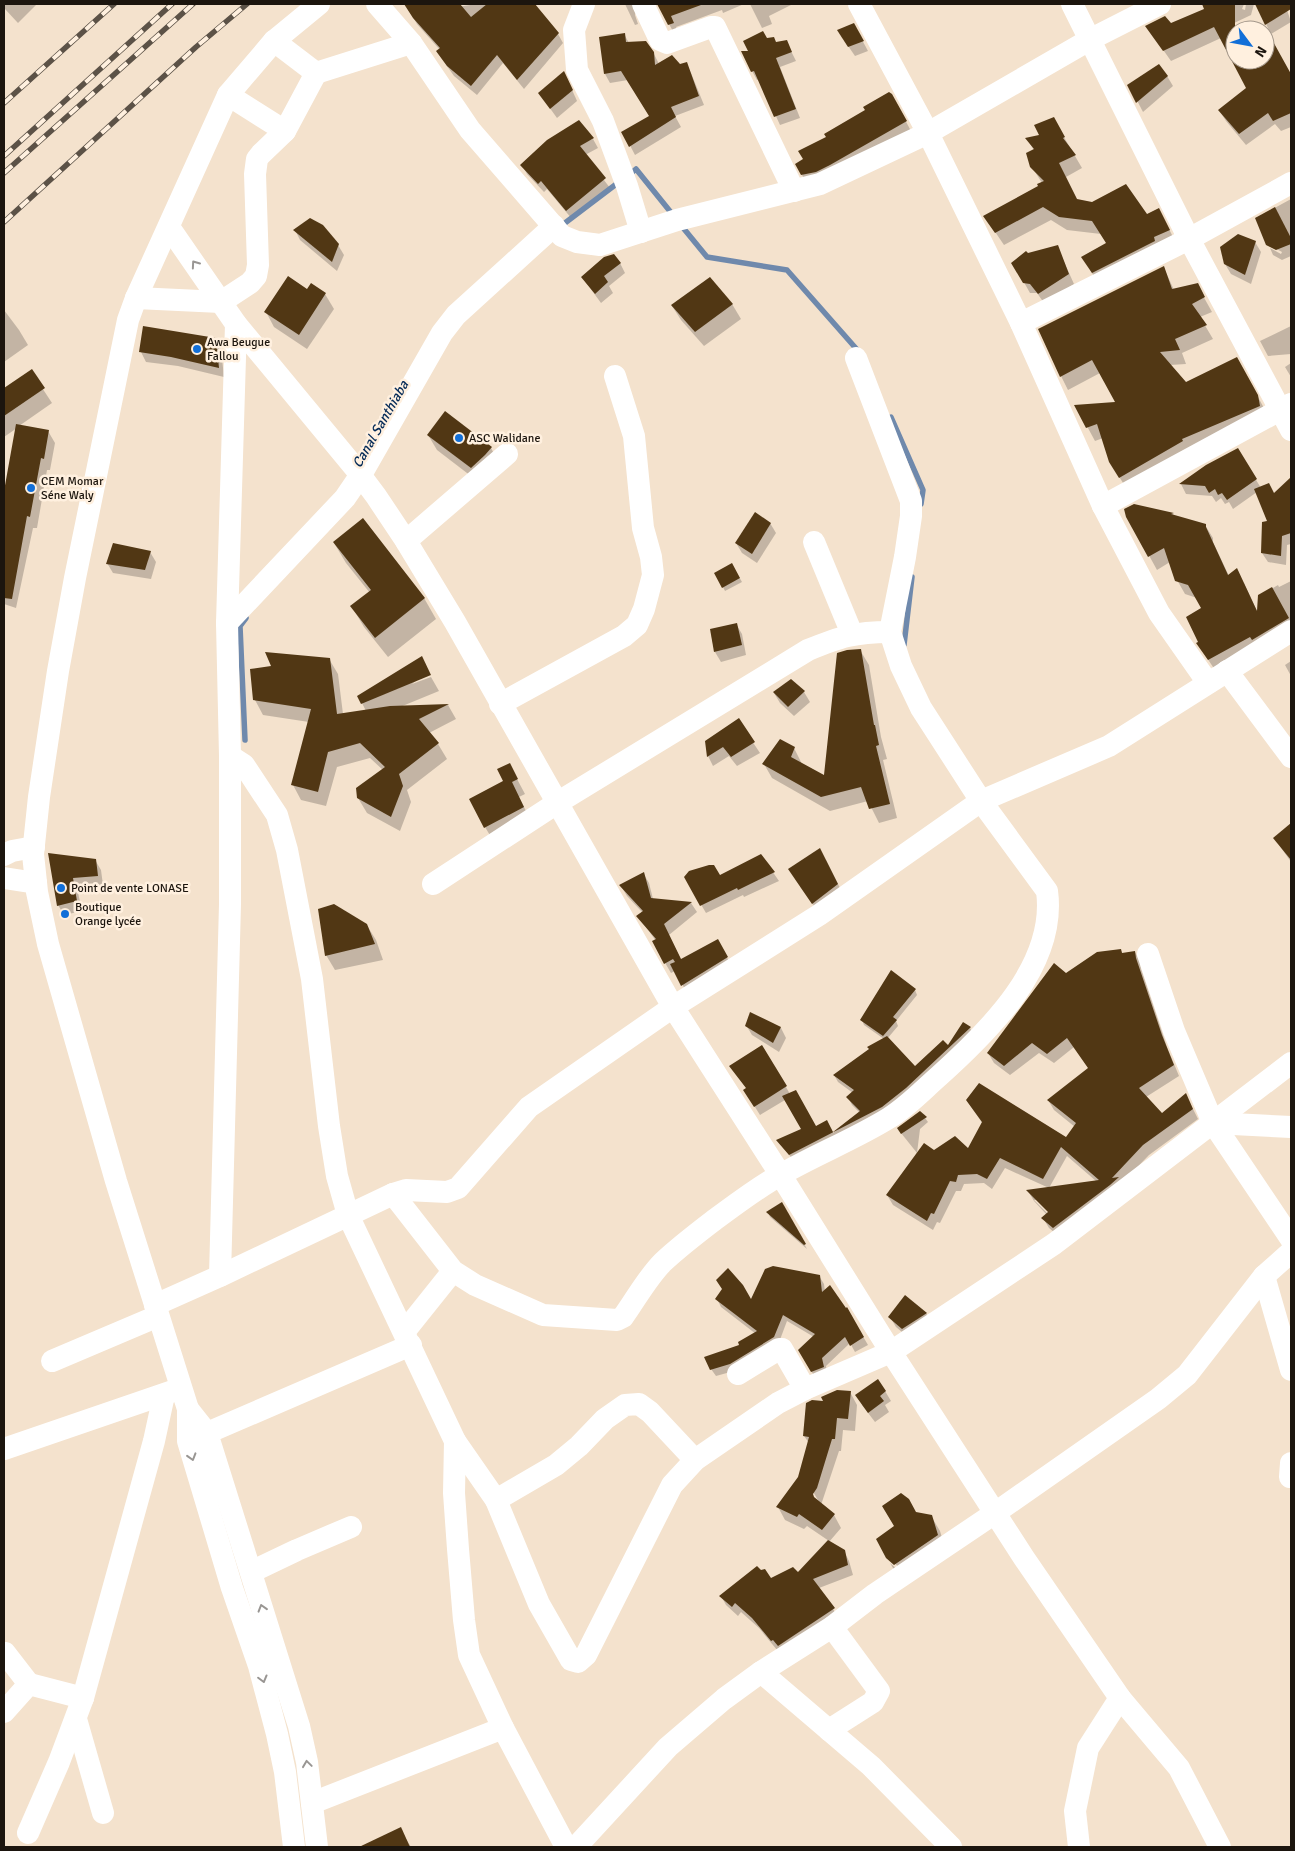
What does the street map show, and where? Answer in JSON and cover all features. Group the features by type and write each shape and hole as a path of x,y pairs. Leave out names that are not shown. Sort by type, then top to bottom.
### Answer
{"street":[{"path":"317,1847 307,1762 299,1726 207,1433 173,1391 157,1310 116,1182 52,961 36,892 34,847 56,681 75,578 128,320 136,298 228,95 274,41 319,4"},
{"path":"377,4 411,43 470,130 562,236 594,245 600,245 677,220 820,184 928,133 1091,39 1160,4"},
{"path":"584,4 574,30 577,70 606,130 627,186 641,232"},
{"path":"643,4 660,40 667,43 715,27 794,191"},
{"path":"859,4 928,133 1021,323 1102,506 1160,613 1291,758"},
{"path":"1072,4 1189,240 1286,406 1291,430"},
{"path":"274,41 316,72"},
{"path":"136,298 221,302 250,283 256,276 258,265 255,174 260,154 285,131 316,72 411,43"},
{"path":"228,95 285,131"},
{"path":"1021,323 1189,240 1291,183"},
{"path":"169,226 236,324 376,496 406,541 455,622 673,1007 995,1514 1120,1698 1179,1768 1220,1847"},
{"path":"227,623 345,498 442,333 456,315 554,226"},
{"path":"220,1276 228,987 230,756 227,623 236,324"},
{"path":"393,1194 453,1271 475,1285 543,1315 617,1320 623,1317 662,1263 712,1222 780,1174 891,1117 972,1047 999,1016 1036,962 1043,943 1050,909 1048,891 981,800 922,708 901,666 890,632 905,556 911,516 911,501 856,358"},
{"path":"500,704 624,636 637,625 644,610 653,575 651,557 643,528 634,436 615,376"},
{"path":"1102,506 1286,406"},
{"path":"406,541 507,454"},
{"path":"814,542 852,634"},
{"path":"52,1361 157,1310 220,1276 393,1194 406,1190 447,1192 458,1188 529,1107 673,1007 819,915 981,800 990,798 1109,746 1291,631"},
{"path":"434,884 557,803 808,650 852,634 890,632"},
{"path":"230,756 244,765 277,815 287,850 312,979 330,1134 337,1176 348,1215 456,1441 496,1500 539,1604 571,1660 578,1662 586,1656 672,1485 695,1460 778,1403 805,1389 891,1352 1054,1244 1291,1063"},
{"path":"4,855 12,851 34,847"},
{"path":"4,878 36,883"},
{"path":"1148,954 1174,1031 1213,1123 1291,1239"},
{"path":"1213,1123 1291,1127"},
{"path":"576,1847 668,1747 724,1699 761,1672 832,1627 875,1594 995,1514 1158,1398 1187,1375 1264,1276 1291,1252"},
{"path":"207,1433 408,1338 453,1271"},
{"path":"1264,1276 1291,1370"},
{"path":"738,1374 782,1349 805,1389"},
{"path":"4,1448 173,1391"},
{"path":"28,1832 84,1698 154,1441 173,1391"},
{"path":"496,1500 556,1465 579,1446 606,1419 625,1405 639,1404 650,1412 695,1460"},
{"path":"188,1409 188,1441 232,1588 259,1666 277,1734 285,1772 294,1847"},
{"path":"456,1441 454,1493 464,1620 469,1655 503,1728 566,1847"},
{"path":"251,1572 296,1550 351,1527"},
{"path":"829,1730 873,1702 879,1690 832,1627"},
{"path":"5,1653 29,1684 84,1698"},
{"path":"761,1672 871,1766 951,1847"},
{"path":"4,1712 29,1684"},
{"path":"1079,1847 1075,1811 1088,1748 1120,1698"},
{"path":"76,1719 103,1813"},
{"path":"312,1803 503,1728"}],"building":[{"path":"404,4 460,4 471,17 487,4 535,4 559,33 517,80 497,55 471,86 447,66 436,51 440,48 413,18"},
{"path":"657,4 701,5 671,16 674,23 668,25"},
{"path":"1202,4 1235,4 1235,20 1225,20 1225,48 1214,27 1163,51 1145,26 1165,16 1171,23 1204,9"},
{"path":"1255,4 1291,4 1291,9 1273,20 1263,20"},
{"path":"854,23 864,41 848,47 837,30"},
{"path":"763,31 767,38 774,37 776,42 787,40 792,52 776,58 796,109 774,117 754,71 751,72 741,51 748,51 743,41"},
{"path":"625,33 626,42 646,41 654,52 655,65 672,55 680,64 687,62 699,96 671,107 676,117 629,147 621,132 649,116 621,71 604,74 599,37"},
{"path":"1275,45 1291,74 1291,113 1273,121 1268,113 1239,134 1218,110 1246,88 1237,70 1275,70"},
{"path":"1159,64 1168,76 1136,103 1127,85"},
{"path":"564,71 573,90 550,109 538,93"},
{"path":"889,92 907,121 830,165 816,172 801,175 795,164 803,159 798,151 826,137 824,134 865,110 863,107"},
{"path":"1054,117 1065,137 1063,138 1076,155 1059,163 1077,199 1092,202 1126,184 1147,214 1159,208 1170,230 1154,237 1155,241 1092,273 1081,257 1106,243 1092,221 1059,217 1043,207 995,233 983,216 1044,181 1030,167 1026,153 1034,149 1025,138 1039,135 1034,125"},
{"path":"579,120 594,138 580,146 606,178 566,211 541,181 538,184 520,165 547,140"},
{"path":"1275,207 1291,238 1291,244 1276,250 1266,245 1255,218"},
{"path":"310,218 323,225 339,244 332,262 293,230"},
{"path":"1238,234 1256,241 1245,275 1224,264 1220,247"},
{"path":"1058,245 1069,274 1038,294 1030,284 1023,283 1011,263 1026,251 1028,253"},
{"path":"614,254 621,263 604,276 608,282 595,294 581,277 604,257"},
{"path":"1164,266 1172,289 1198,283 1205,297 1192,304 1207,325 1175,339 1180,350 1160,352 1186,382 1237,357 1258,395 1260,406 1182,439 1183,441 1119,478 1109,462 1097,424 1086,428 1074,405 1115,402 1092,360 1060,377 1038,329"},
{"path":"288,276 307,289 311,283 326,293 299,335 264,312"},
{"path":"710,277 733,304 695,332 671,305"},
{"path":"143,326 216,338 219,368 139,352"},
{"path":"32,369 45,388 4,416 4,388"},
{"path":"445,411 492,447 471,468 427,435"},
{"path":"16,424 49,430 44,459 41,458 30,517 27,516 12,599 4,598 4,491"},
{"path":"1238,448 1257,479 1227,500 1222,493 1218,495 1215,489 1209,493 1205,486 1179,484 1206,465"},
{"path":"1291,477 1291,533 1282,536 1281,556 1261,553 1262,522 1267,521 1254,489 1269,483 1274,493"},
{"path":"1134,504 1174,513 1171,514 1206,524 1228,575 1237,568 1257,611 1258,595 1272,587 1289,618 1252,640 1250,637 1208,660 1196,643 1198,642 1186,617 1201,608 1188,585 1175,581 1164,548 1148,557 1126,517 1124,509"},
{"path":"755,512 771,523 752,554 735,543"},
{"path":"363,518 425,598 375,638 350,606 371,590 333,542"},
{"path":"113,543 151,551 145,570 106,564"},
{"path":"732,563 740,578 722,588 714,573"},
{"path":"737,623 742,645 714,652 710,629"},
{"path":"861,649 879,745 876,746 890,804 869,809 861,787 821,797 762,764 780,739 795,747 791,757 824,775 837,653"},
{"path":"265,652 330,658 337,714 390,706 449,704 419,719 439,743 399,774 403,786 391,817 357,798 356,788 385,767 360,743 328,752 318,792 291,785 311,709 253,700 250,669 271,666"},
{"path":"422,656 431,675 361,704 357,696"},
{"path":"791,679 805,691 788,707 773,692"},
{"path":"739,718 755,742 731,757 723,747 707,757 705,741"},
{"path":"510,763 518,779 512,782 524,807 484,828 469,799 503,781 497,769"},
{"path":"1291,823 1291,860 1273,838"},
{"path":"820,848 838,884 812,904 788,869"},
{"path":"48,853 96,859 98,876 73,878 77,901 57,906"},
{"path":"761,854 775,872 700,906 684,877 689,871 709,865 714,865 720,875"},
{"path":"644,872 651,898 692,902 664,924 681,959 718,939 728,957 681,986 670,964 675,962 673,959 664,964 652,941 656,939 636,916 643,911 619,885"},
{"path":"334,904 367,924 375,944 325,956 318,909"},
{"path":"1121,949 1122,953 1135,951 1162,1035 1174,1065 1139,1088 1162,1113 1186,1093 1193,1109 1143,1145 1112,1178 1119,1177 1053,1228 1041,1218 1048,1212 1026,1190 1099,1180 1061,1147 1043,1179 1000,1158 987,1179 977,1174 958,1175 956,1182 950,1181 934,1214 931,1213 927,1221 886,1195 924,1143 934,1150 955,1136 968,1148 982,1122 966,1100 979,1083 1066,1137 1076,1123 1047,1100 1088,1068 1067,1038 1047,1054 1032,1043 1004,1066 987,1053 1054,963 1066,973 1097,952"},
{"path":"891,970 916,989 893,1017 897,1020 883,1036 860,1020"},
{"path":"750,1012 781,1027 773,1043 745,1026"},
{"path":"963,1022 971,1027 906,1088 882,1107 789,1155 776,1140 801,1129 782,1096 796,1090 816,1126 827,1120 833,1132 860,1111 846,1097 854,1090 833,1075 869,1049 867,1047 887,1036 915,1066 943,1040 948,1045"},
{"path":"762,1045 787,1086 754,1107 743,1090 746,1088 729,1066"},
{"path":"920,1111 927,1117 901,1134 897,1128"},
{"path":"782,1202 806,1244 804,1245 766,1212"},
{"path":"773,1266 820,1275 822,1292 830,1285 847,1307 864,1337 850,1346 845,1337 822,1358 824,1367 811,1372 798,1350 815,1334 783,1315 774,1337 730,1364 710,1370 704,1357 739,1345 738,1342 757,1331 715,1299 722,1289 716,1280 728,1268 743,1285 751,1299 765,1269"},
{"path":"905,1295 927,1313 902,1329 888,1317"},
{"path":"878,1379 886,1391 880,1396 884,1401 868,1413 855,1395"},
{"path":"837,1390 851,1391 848,1419 837,1418 835,1439 832,1439 817,1488 813,1494 814,1497 835,1514 822,1530 799,1514 797,1517 776,1507 798,1477 809,1437 803,1436 806,1403 812,1400 823,1401 821,1397"},
{"path":"901,1493 909,1499 916,1512 932,1515 938,1535 894,1565 886,1558 876,1539 894,1526 882,1506"},
{"path":"828,1540 845,1550 848,1565 813,1579 835,1608 778,1646 735,1603 732,1607 719,1596 757,1566 761,1570 765,1569 771,1578 793,1567 798,1572"},
{"path":"401,1827 410,1847 359,1847"}],"waterway":[{"path":"629,175 636,169 673,215"},
{"name":"Canal Santhiaba","path":"561,226 619,182"},
{"path":"680,224 707,257 787,270 860,353"},
{"path":"891,417 923,490 921,504"},
{"path":"904,645 912,577"},
{"name":"Canal Santhiaba","path":"245,740 240,626 246,618"}],"railway":[{"path":"4,103 114,4"},
{"path":"4,156 172,4"},
{"path":"4,173 193,4"},
{"path":"4,222 196,47 247,4"}],"place":[{"name":"Awa Beugue Fallou","path":"197,349"},
{"name":"ASC Walidane","path":"459,438"},
{"name":"CEM Momar Séne Waly","path":"31,488"},
{"name":"Point de vente LONASE","path":"61,888"},
{"name":"Boutique Orange lycée","path":"65,914"}]}
